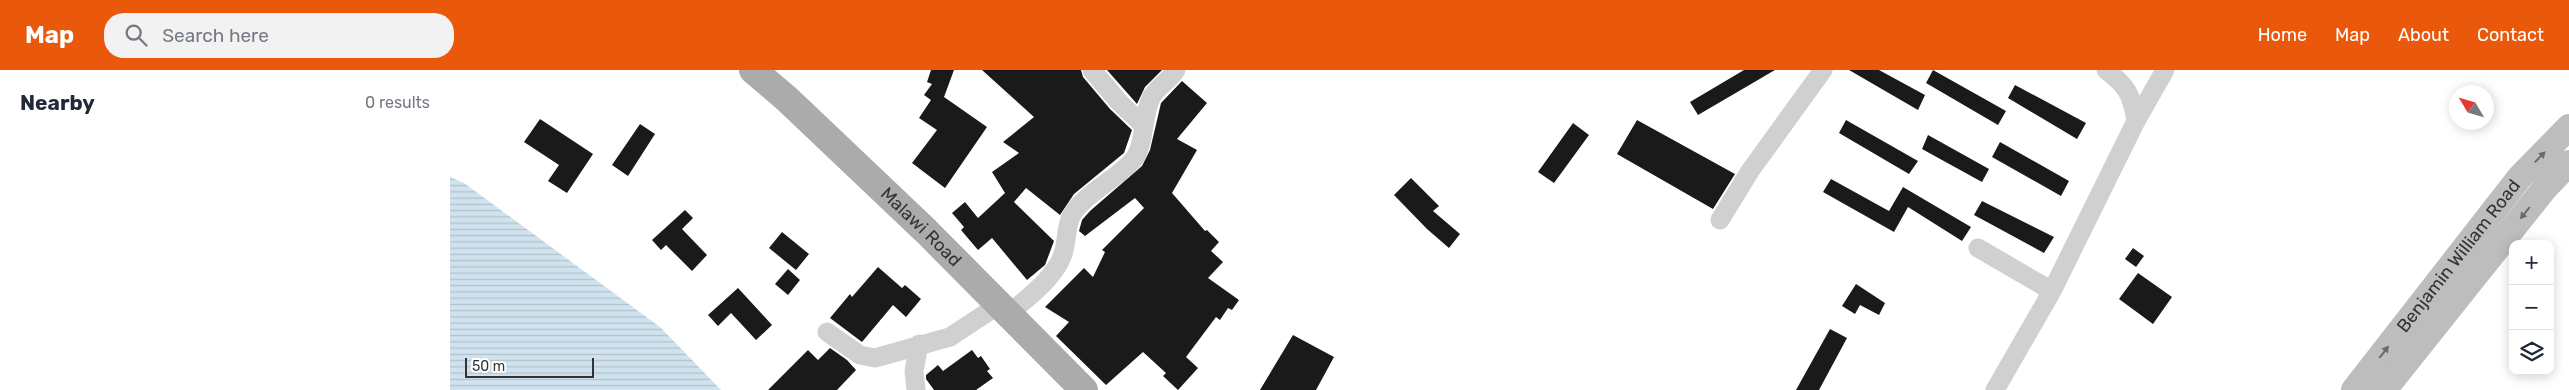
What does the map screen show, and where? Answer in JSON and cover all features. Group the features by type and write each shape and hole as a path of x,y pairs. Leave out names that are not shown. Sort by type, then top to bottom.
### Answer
{"main road":[{"name":"Malawi Road","path":"753,70 926,231 1005,308 1084,390"},
{"name":"Benjamin William Road","path":"2354,390 2520,177 2569,127"},
{"name":"Benjamin William Road","path":"2384,390 2545,188 2569,163"}],"street":[{"path":"1092,70 1118,102 1142,124"},
{"path":"827,332 860,354 875,358 919,344 950,337 1005,308 1044,281 1063,255 1068,224 1074,211 1096,188 1132,162 1138,153 1142,124 1152,97 1176,70"},
{"path":"1720,220 1750,171 1824,70"},
{"path":"2106,70 2122,83 2133,100 2136,121"},
{"path":"1995,390 2052,291 2136,121 2164,70"},
{"path":"1978,248 2052,291"},
{"path":"916,390 914,371 919,344"}],"water":[{"path":"450,177 464,183 660,327 721,390 450,390"}],"building":[{"path":"931,70 954,70 944,97 987,127 945,188 912,163 937,130 919,118 931,100 924,95 932,84 927,82"},
{"path":"982,70 1081,70 1083,77 1110,109 1132,130 1124,153 1074,194 1060,215 1026,188 1014,202 1054,241 1045,265 1027,280 992,238 978,250 961,230 964,227 952,213 965,202 978,218 1005,193 992,172 1019,153 1003,142 1034,117"},
{"path":"1107,70 1162,70 1145,87 1137,104"},
{"path":"1744,70 1775,70 1698,115 1690,102"},
{"path":"1849,70 1879,70 1925,95 1918,110"},
{"path":"1933,70 2006,111 1998,125 1926,83"},
{"path":"1182,81 1207,103 1177,139 1197,150 1172,193 1205,231 1207,230 1219,242 1211,251 1223,262 1208,278 1239,300 1232,310 1228,308 1220,320 1216,317 1186,357 1198,368 1178,390 1163,376 1166,373 1143,352 1106,385 1056,336 1069,322 1045,307 1084,268 1093,277 1105,252 1102,250 1144,208 1135,198 1085,236 1079,231 1082,220 1090,211 1142,166 1150,150 1161,103"},
{"path":"2015,85 2086,123 2077,139 2008,98"},
{"path":"540,119 593,154 567,193 548,181 559,165 524,142"},
{"path":"1637,120 1735,174 1713,209 1617,154"},
{"path":"1846,120 1918,161 1909,174 1839,133"},
{"path":"1573,123 1589,135 1554,183 1538,172"},
{"path":"640,124 655,134 628,176 612,165"},
{"path":"1928,135 1989,169 1982,182 1922,149"},
{"path":"2000,142 2069,181 2061,196 1992,157"},
{"path":"1411,178 1439,206 1433,211 1460,234 1449,248 1427,229 1394,195"},
{"path":"1831,179 1889,211 1903,187 1971,227 1962,241 1908,207 1894,232 1823,192"},
{"path":"1982,201 2054,237 2044,253 1974,215"},
{"path":"685,210 693,218 682,229 707,255 692,271 666,245 661,250 652,240"},
{"path":"782,232 809,254 796,270 769,248"},
{"path":"2133,248 2144,256 2136,267 2125,259"},
{"path":"878,267 902,288 905,285 921,299 906,317 893,305 862,342 830,318 850,294 852,297"},
{"path":"788,269 800,280 788,295 775,284"},
{"path":"2138,273 2172,297 2153,324 2119,299"},
{"path":"1856,284 1885,303 1879,315 1860,305 1855,314 1842,306"},
{"path":"738,288 772,325 756,340 731,313 718,326 708,315"},
{"path":"1830,329 1847,338 1819,390 1796,390"},
{"path":"1293,335 1334,357 1316,390 1260,390"},
{"path":"830,348 847,360 856,370 837,390 768,390 808,350 818,360"},
{"path":"972,350 978,358 981,356 990,369 987,371 993,378 976,390 934,390 926,379 926,375 938,365 943,371"}]}
